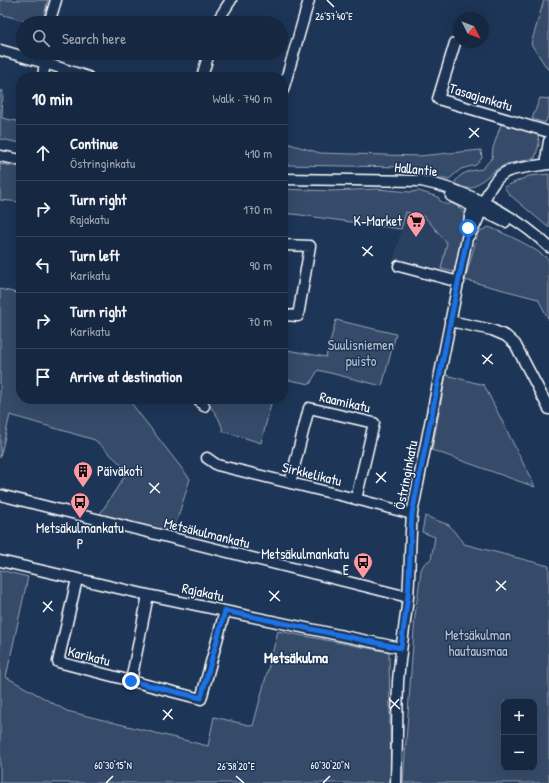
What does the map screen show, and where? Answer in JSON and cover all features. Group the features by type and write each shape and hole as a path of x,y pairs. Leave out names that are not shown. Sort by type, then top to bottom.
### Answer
{"street":[{"path":"51,16 56,0"},
{"path":"221,16 231,0"},
{"path":"288,73 309,0"},
{"name":"Tasaajankatu","path":"453,48 438,99 549,132"},
{"path":"0,50 16,53"},
{"path":"44,72 46,60"},
{"path":"50,60 77,72"},
{"path":"203,72 207,60"},
{"path":"479,205 481,192 496,177 506,172 521,168 548,164 547,153 549,141"},
{"path":"0,156 16,159"},
{"name":"Hallantie","path":"288,179 400,180 479,205 549,248"},
{"name":"Östringinkatu","path":"396,783 398,682 408,597 412,514 459,282 470,218 479,205"},
{"path":"288,245 310,246 298,316 288,316"},
{"path":"399,266 459,282"},
{"path":"450,321 492,330 506,336 515,344 549,409"},
{"name":"Raamikatu","path":"290,483 309,408 338,415 374,424 356,499"},
{"name":"Sirkkelikatu","path":"207,458 217,465 412,514"},
{"name":"Metsäkulmankatu","path":"0,495 408,597"},
{"name":"Rajakatu","path":"0,561 148,595 401,648"},
{"name":"Karikatu","path":"77,579 58,662 201,698 225,611"},
{"path":"131,681 148,595"}],"shaded area":[{"path":"406,212 425,217 447,243 440,274 393,262"}],"green space":[{"path":"0,0 48,0 44,16 16,16 16,18 0,14"},
{"path":"544,0 549,0 549,71 531,44"},
{"path":"0,90 3,91 2,118 16,121 16,142 0,139"},
{"path":"540,98 549,99 549,114 545,123 532,119"},
{"path":"501,124 538,134 539,144 535,158 507,164 497,169 472,188 464,188 454,184 459,177 469,171 482,169 492,158 493,148"},
{"path":"288,143 320,153 419,156 481,150 482,158 476,165 461,169 448,180 429,174 414,172 408,167 288,165"},
{"path":"0,164 16,166 16,202 0,200"},
{"path":"549,174 549,228 510,195 504,187 529,176"},
{"path":"288,189 331,191 378,189 410,192 419,191 438,197 440,201 448,205 450,203 459,207 463,212 464,224 454,272 441,269 447,243 425,217 406,212 401,229 288,214"},
{"path":"489,227 528,245 549,260 549,320 538,299 465,280 478,232"},
{"path":"0,289 16,293 16,404 132,404 190,479 173,533 100,514 128,471 95,440 10,415 0,458"},
{"name":"Suulisniemen puisto","path":"336,320 396,334 382,386 318,370 310,384 288,380 288,350 326,357"},
{"path":"446,375 484,385 535,487 432,450"},
{"path":"208,404 271,404 261,443 223,431 222,426"},
{"name":"Metsäkulman hautausmaa","path":"425,516 449,525 464,544 549,566 549,783 403,783 415,616 421,570 424,564 431,559 435,537 422,532"},
{"path":"0,570 28,577 6,677 67,711 208,746 214,717 253,726 278,631 389,652 391,783 0,783"}],"place":[{"name":"K-Market","path":"416,238"},
{"name":"Päiväkoti","path":"83,488"},
{"name":"Metsäkulmankatu P","path":"80,519"},
{"name":"Metsäkulmankatu E","path":"363,579"}],"district":[{"name":"Metsäkulma","path":"296,658"}],"route":[{"path":"131,681 201,698 225,611 401,648 408,597 412,514 459,282 468,228"}]}
